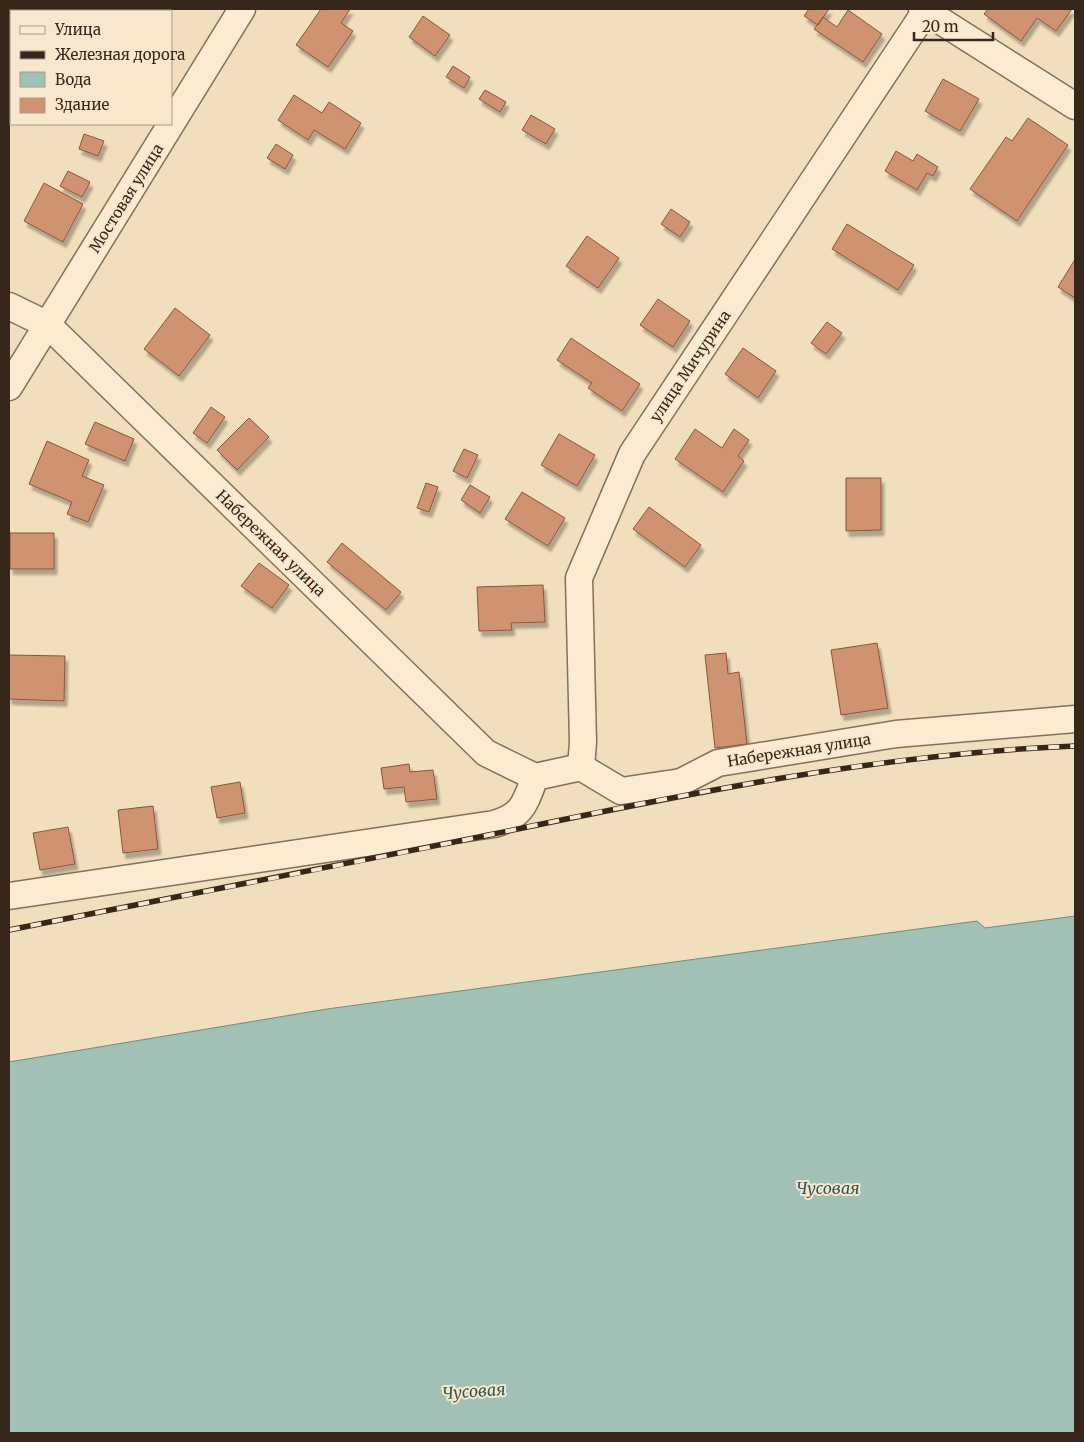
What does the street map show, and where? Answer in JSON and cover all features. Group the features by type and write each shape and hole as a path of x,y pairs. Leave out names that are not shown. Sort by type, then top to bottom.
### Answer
{"street":[{"name":"Мостовая улица","path":"172,123 242,9"},
{"path":"925,10 1075,106"},
{"name":"улица Мичурина","path":"581,767 583,742 579,578 632,454 925,10"},
{"name":"Мостовая улица","path":"9,388 171,125"},
{"name":"Набережная улица","path":"9,306 48,325 486,753 535,777"},
{"name":"Набережная улица","path":"581,767 621,791 681,782 718,763 896,734 1075,719"},
{"path":"9,896 494,824 509,820 524,806 535,777 581,767"}],"green space":[{"path":"9,9 75,9 10,10 9,40"}],"water":[{"name":"Чусовая","path":"1075,916 1075,1433 9,1433 9,1062 327,1009 977,921 985,928"}],"building":[{"path":"321,9 350,9 341,23 353,31 328,67 296,45"},
{"path":"809,9 829,9 818,25 804,16"},
{"path":"988,9 1072,9 1056,31 1037,18 1021,41 984,14"},
{"path":"848,10 882,34 863,62 814,29 823,17 837,27"},
{"path":"423,16 450,35 435,56 409,37"},
{"path":"453,66 470,77 464,88 446,77"},
{"path":"943,79 979,99 960,131 925,111"},
{"path":"485,90 506,102 500,112 479,99"},
{"path":"294,95 322,113 329,102 361,123 345,149 314,130 308,140 278,120"},
{"path":"531,115 555,129 546,144 522,130"},
{"path":"1028,118 1068,145 1017,221 970,189 1006,137 1012,141"},
{"path":"84,134 104,141 98,156 79,149"},
{"path":"276,144 293,155 285,169 267,158"},
{"path":"896,151 913,161 917,154 938,167 933,176 927,173 917,190 885,171"},
{"path":"68,171 90,182 82,197 60,186"},
{"path":"44,183 83,204 63,242 24,221"},
{"path":"671,209 690,222 680,237 661,224"},
{"path":"847,224 914,265 898,290 832,249"},
{"path":"587,236 619,258 598,288 566,266"},
{"path":"1075,261 1075,298 1058,287"},
{"path":"658,299 690,321 673,347 640,325"},
{"path":"175,308 210,335 179,376 144,349"},
{"path":"827,322 842,333 826,354 811,343"},
{"path":"571,338 640,384 622,411 588,388 592,383 557,360"},
{"path":"743,348 776,371 758,398 725,374"},
{"path":"211,407 225,417 207,443 193,433"},
{"path":"249,418 269,437 237,470 217,450"},
{"path":"95,422 134,439 125,461 85,444"},
{"path":"695,429 722,448 734,429 749,440 738,456 744,461 723,492 675,459"},
{"path":"559,434 595,455 577,486 541,465"},
{"path":"47,441 89,460 82,476 104,485 88,522 67,514 72,502 29,484"},
{"path":"464,449 478,455 467,478 453,471"},
{"path":"846,478 881,478 881,530 846,531"},
{"path":"426,483 438,487 429,512 417,508"},
{"path":"470,485 490,497 480,513 461,500"},
{"path":"522,492 565,518 548,546 505,519"},
{"path":"649,507 701,545 685,567 633,529"},
{"path":"10,533 54,533 54,569 10,569"},
{"path":"342,543 401,592 386,610 327,562"},
{"path":"259,563 289,585 272,608 241,586"},
{"path":"543,585 545,622 511,623 512,630 479,631 477,587"},
{"path":"877,643 888,708 841,715 831,650"},
{"path":"726,653 728,674 739,672 747,744 715,748 705,655"},
{"path":"9,655 65,656 64,701 9,699"},
{"path":"409,764 410,772 433,770 437,799 406,802 404,787 384,789 381,768"},
{"path":"240,782 245,813 217,818 211,787"},
{"path":"153,806 158,849 123,853 118,810"},
{"path":"68,827 75,864 40,870 33,833"}],"railway":[{"path":"9,930 701,792 776,779 850,767 925,758 1075,746"}]}
